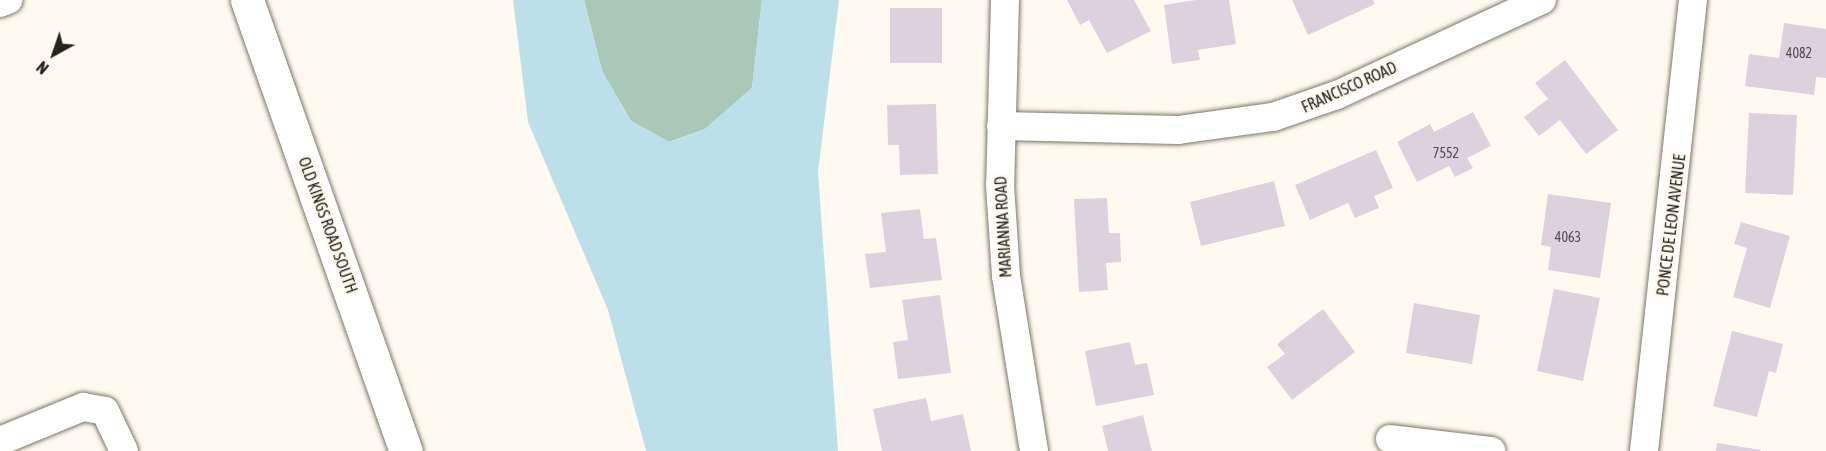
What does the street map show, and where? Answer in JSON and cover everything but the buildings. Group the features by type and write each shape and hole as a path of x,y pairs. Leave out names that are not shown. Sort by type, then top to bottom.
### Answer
{"street":[{"path":"0,3 8,0"},
{"name":"OLD KINGS ROAD SOUTH","path":"247,0 406,451"},
{"name":"MARIANNA ROAD","path":"1005,0 1001,126 1006,276 1034,451"},
{"name":"FRANCISCO ROAD","path":"1001,126 1178,130 1273,117 1337,96 1542,0"},
{"name":"PONCE DE LEON AVENUE","path":"1644,451 1694,0"},
{"path":"0,441 83,406 105,411 122,448"},
{"path":"1390,439 1491,451"}],"green space":[{"path":"584,0 762,0 752,88 705,129 669,142 631,121 602,71"}],"water":[{"path":"513,0 584,0 602,71 631,121 669,142 705,129 752,88 762,0 839,0 818,172 838,451 646,451 608,310 528,122"}]}
